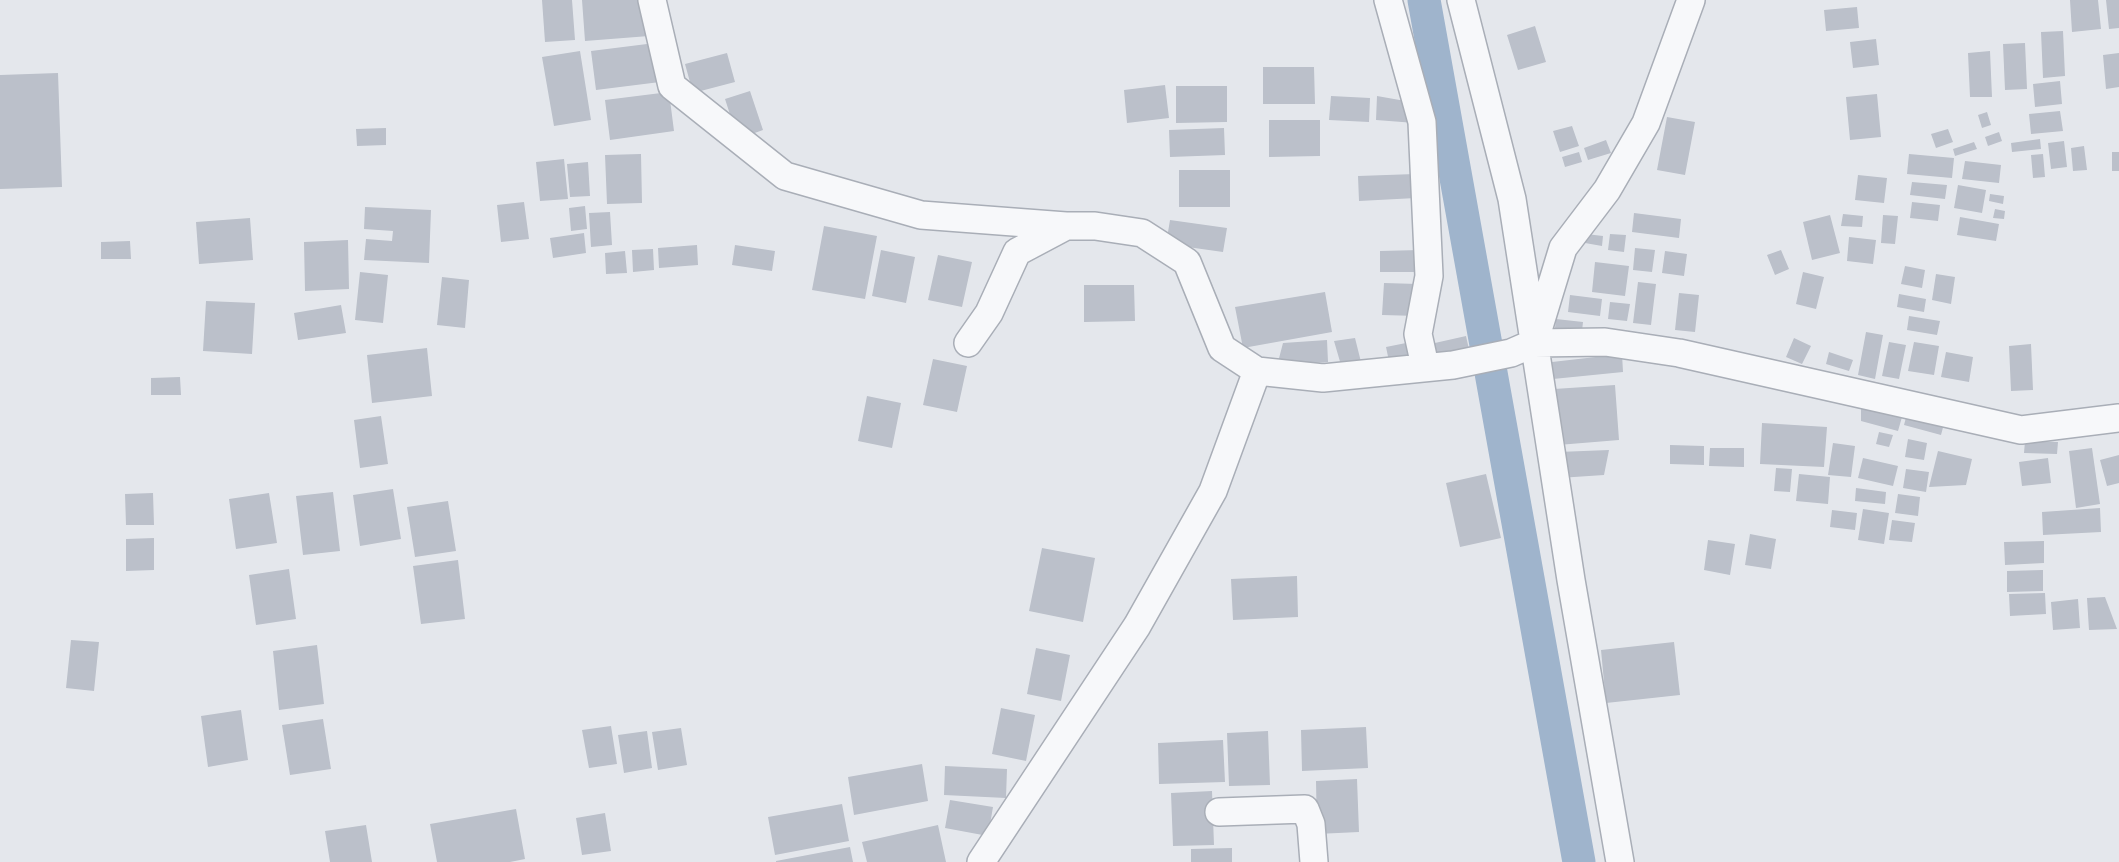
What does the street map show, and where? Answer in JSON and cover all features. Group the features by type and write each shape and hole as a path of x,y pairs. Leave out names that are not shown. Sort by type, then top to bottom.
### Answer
{"street":[{"path":"652,0 672,86 785,176 921,214 1066,226 1095,226 1142,233 1187,262 1222,348 1257,371 1323,378 1453,365 1522,348 1605,342 1679,353 2021,430 2119,418"},
{"path":"1388,0 1422,123 1429,276 1418,334 1425,366"},
{"path":"1461,0 1512,199 1522,348 1620,862"},
{"path":"1522,348 1563,248 1607,190 1646,123 1691,0"},
{"path":"968,343 989,313 1017,252 1066,226"},
{"path":"981,862 1137,626 1213,491 1257,371"},
{"path":"1219,812 1305,808 1311,824 1314,862"}],"building":[{"path":"542,0 572,0 575,40 545,42"},
{"path":"582,0 646,0 649,36 585,41"},
{"path":"2070,0 2098,0 2101,29 2072,32"},
{"path":"2106,0 2119,0 2119,28 2109,29"},
{"path":"1857,7 1859,28 1826,31 1824,10"},
{"path":"1535,26 1546,62 1518,70 1507,35"},
{"path":"2063,31 2065,76 2043,78 2041,32"},
{"path":"1876,39 1879,65 1853,68 1850,42"},
{"path":"655,43 660,82 596,90 591,51"},
{"path":"2025,43 2027,89 2005,90 2003,44"},
{"path":"580,51 591,120 554,126 542,57"},
{"path":"1990,51 1992,97 1970,97 1968,53"},
{"path":"727,53 735,82 693,93 685,64"},
{"path":"2119,53 2119,87 2106,89 2103,55"},
{"path":"1263,67 1314,67 1315,104 1263,104"},
{"path":"58,73 62,187 0,189 0,75"},
{"path":"2060,81 2062,104 2035,107 2033,84"},
{"path":"1165,85 1169,118 1127,123 1124,90"},
{"path":"1176,86 1227,86 1227,122 1176,123"},
{"path":"750,91 763,130 738,139 725,99"},
{"path":"669,92 674,131 610,140 605,100"},
{"path":"1877,94 1881,137 1850,140 1846,97"},
{"path":"1331,96 1370,98 1369,122 1329,120"},
{"path":"1377,96 1411,102 1415,123 1376,120"},
{"path":"2060,111 2063,131 2031,134 2029,114"},
{"path":"1987,112 1991,125 1982,128 1978,115"},
{"path":"1667,117 1695,122 1685,175 1657,170"},
{"path":"1269,120 1320,120 1320,156 1269,157"},
{"path":"1572,126 1579,146 1560,152 1553,131"},
{"path":"386,128 386,145 357,146 356,129"},
{"path":"1224,128 1225,155 1170,157 1169,130"},
{"path":"1948,129 1953,142 1936,148 1931,134"},
{"path":"1999,132 2002,141 1988,146 1985,137"},
{"path":"2040,139 2041,149 2012,152 2011,143"},
{"path":"1606,140 1611,153 1588,160 1584,148"},
{"path":"2064,141 2067,167 2051,169 2048,143"},
{"path":"1974,142 1977,149 1955,156 1953,149"},
{"path":"2084,146 2087,170 2073,171 2071,148"},
{"path":"1579,152 1582,162 1565,167 1562,157"},
{"path":"2112,152 2119,152 2119,171 2112,171"},
{"path":"641,154 642,203 607,204 605,155"},
{"path":"1909,154 1954,158 1952,178 1907,174"},
{"path":"2043,154 2045,177 2033,178 2031,155"},
{"path":"564,159 568,199 540,201 536,162"},
{"path":"1965,161 2001,165 1999,183 1962,179"},
{"path":"588,162 590,196 570,197 567,164"},
{"path":"1179,170 1230,170 1230,207 1179,207"},
{"path":"1415,174 1416,198 1359,201 1358,176"},
{"path":"1858,175 1887,178 1884,203 1855,200"},
{"path":"1912,182 1947,185 1945,199 1910,195"},
{"path":"1958,185 1986,190 1982,213 1954,208"},
{"path":"1990,194 2004,196 2003,204 1989,201"},
{"path":"524,202 529,239 501,242 497,205"},
{"path":"1912,202 1940,205 1938,221 1910,218"},
{"path":"585,206 587,229 571,231 569,208"},
{"path":"365,207 431,210 429,263 364,260 366,239 392,241 393,231 364,229"},
{"path":"1995,209 2005,211 2004,219 1993,218"},
{"path":"610,212 612,245 591,247 589,213"},
{"path":"1634,213 1681,219 1679,238 1632,232"},
{"path":"1843,214 1863,216 1862,227 1841,226"},
{"path":"1830,215 1840,253 1812,260 1803,222"},
{"path":"1883,215 1898,216 1895,244 1881,243"},
{"path":"1960,217 1999,224 1996,241 1957,235"},
{"path":"250,218 253,260 199,264 196,222"},
{"path":"1170,220 1227,228 1223,252 1166,244"},
{"path":"824,226 877,236 865,299 812,290"},
{"path":"584,233 586,253 553,258 550,238"},
{"path":"1586,234 1603,236 1602,246 1585,243"},
{"path":"1610,234 1626,235 1624,252 1608,250"},
{"path":"1849,237 1876,240 1873,264 1847,261"},
{"path":"348,240 349,289 305,291 304,242"},
{"path":"130,241 131,259 101,259 101,242"},
{"path":"697,245 698,265 659,268 658,248"},
{"path":"735,245 775,251 772,271 732,265"},
{"path":"1635,248 1655,250 1652,272 1633,270"},
{"path":"653,249 654,270 633,272 632,250"},
{"path":"881,250 915,257 906,303 872,296"},
{"path":"1420,250 1421,272 1380,272 1380,251"},
{"path":"1781,250 1789,269 1775,275 1767,255"},
{"path":"625,251 627,273 606,274 605,253"},
{"path":"1665,251 1687,254 1684,276 1662,273"},
{"path":"938,255 972,262 962,307 928,300"},
{"path":"1595,262 1629,266 1625,296 1592,292"},
{"path":"1905,266 1925,270 1922,288 1901,284"},
{"path":"360,272 388,275 383,323 355,320"},
{"path":"1803,272 1824,277 1816,309 1796,304"},
{"path":"1936,274 1955,277 1951,304 1932,300"},
{"path":"442,277 469,280 465,328 437,325"},
{"path":"1638,282 1656,284 1651,325 1633,323"},
{"path":"1384,283 1418,284 1418,316 1382,315"},
{"path":"1084,285 1134,285 1135,321 1084,322"},
{"path":"1325,292 1332,332 1243,348 1235,307"},
{"path":"1679,293 1699,295 1695,332 1675,330"},
{"path":"1899,294 1926,299 1924,312 1897,307"},
{"path":"1570,295 1602,299 1600,316 1568,312"},
{"path":"206,301 255,303 252,354 203,351"},
{"path":"1610,302 1630,304 1627,321 1608,319"},
{"path":"341,305 346,333 298,340 294,313"},
{"path":"1909,316 1940,321 1937,335 1907,330"},
{"path":"1556,319 1583,322 1582,331 1555,328"},
{"path":"1866,332 1883,335 1875,379 1858,375"},
{"path":"1466,336 1470,354 1430,363 1426,345"},
{"path":"1355,338 1362,366 1341,365 1334,341"},
{"path":"1794,338 1811,346 1802,364 1786,357"},
{"path":"1327,340 1328,362 1277,366 1283,343"},
{"path":"1889,342 1906,345 1899,379 1882,376"},
{"path":"1914,342 1939,346 1934,375 1908,371"},
{"path":"1406,343 1410,362 1390,366 1386,347"},
{"path":"2031,344 2033,390 2011,391 2009,346"},
{"path":"427,348 432,396 372,403 367,355"},
{"path":"1829,352 1853,360 1849,371 1826,364"},
{"path":"1946,352 1973,357 1969,382 1941,377"},
{"path":"1622,354 1623,372 1553,379 1552,362"},
{"path":"933,359 967,366 957,412 923,405"},
{"path":"180,377 181,395 151,395 151,378"},
{"path":"1615,385 1619,440 1558,445 1554,389"},
{"path":"867,396 901,403 892,448 858,441"},
{"path":"1861,398 1904,410 1898,431 1861,421"},
{"path":"1908,410 1945,420 1941,435 1904,425"},
{"path":"381,416 388,464 360,468 354,420"},
{"path":"1762,423 1827,427 1824,467 1760,464"},
{"path":"1879,432 1893,435 1889,447 1876,444"},
{"path":"1908,439 1927,443 1924,460 1905,457"},
{"path":"2025,441 2058,442 2057,454 2024,453"},
{"path":"1833,443 1855,446 1851,477 1828,475"},
{"path":"1670,445 1704,446 1704,465 1670,464"},
{"path":"1710,448 1744,448 1744,467 1709,466"},
{"path":"2092,448 2100,504 2076,508 2069,451"},
{"path":"1609,450 1604,475 1559,478 1558,452"},
{"path":"1938,451 1972,459 1966,485 1929,487"},
{"path":"2119,455 2119,483 2107,486 2100,460"},
{"path":"1863,458 1898,466 1893,486 1858,478"},
{"path":"2048,458 2051,483 2022,486 2019,462"},
{"path":"1776,468 1792,469 1790,492 1774,491"},
{"path":"1906,469 1929,472 1926,492 1903,488"},
{"path":"1486,474 1501,538 1460,547 1446,483"},
{"path":"1799,474 1830,477 1828,504 1796,501"},
{"path":"1856,488 1886,492 1885,504 1855,501"},
{"path":"393,489 401,539 360,546 353,495"},
{"path":"333,492 340,551 303,555 296,496"},
{"path":"153,493 154,525 126,525 125,494"},
{"path":"269,493 277,543 236,549 229,499"},
{"path":"1898,494 1920,497 1918,516 1895,513"},
{"path":"448,501 456,551 415,557 407,507"},
{"path":"2100,508 2101,532 2043,535 2042,512"},
{"path":"1863,509 1889,513 1884,544 1858,540"},
{"path":"1832,510 1857,513 1855,530 1830,527"},
{"path":"1892,520 1915,523 1912,542 1889,540"},
{"path":"1750,534 1776,539 1771,569 1745,565"},
{"path":"154,538 154,570 126,571 126,539"},
{"path":"1708,540 1735,544 1730,575 1704,570"},
{"path":"2044,541 2044,563 2005,565 2004,542"},
{"path":"1042,548 1095,558 1083,622 1029,611"},
{"path":"458,560 465,619 421,624 413,566"},
{"path":"289,569 296,619 256,625 249,575"},
{"path":"2043,570 2043,591 2007,592 2007,571"},
{"path":"1297,576 1298,617 1233,620 1231,579"},
{"path":"2045,593 2046,614 2010,616 2009,594"},
{"path":"2105,597 2117,629 2089,630 2087,598"},
{"path":"2078,599 2080,628 2053,630 2051,602"},
{"path":"71,640 99,642 94,691 66,688"},
{"path":"1674,642 1680,695 1606,703 1601,650"},
{"path":"317,645 324,704 279,710 273,651"},
{"path":"1036,648 1070,655 1061,701 1027,694"},
{"path":"1001,708 1035,715 1026,761 992,754"},
{"path":"241,710 248,760 208,767 201,716"},
{"path":"323,719 331,769 290,775 282,725"},
{"path":"611,726 617,764 589,768 582,730"},
{"path":"1366,727 1368,768 1302,771 1301,730"},
{"path":"681,728 687,765 658,770 652,732"},
{"path":"647,731 652,768 624,773 618,735"},
{"path":"1268,731 1270,785 1229,786 1227,733"},
{"path":"1223,740 1225,782 1159,784 1158,743"},
{"path":"922,764 928,801 854,815 848,777"},
{"path":"945,766 1007,769 1006,798 944,795"},
{"path":"1357,779 1359,832 1317,834 1316,781"},
{"path":"1212,791 1214,845 1173,846 1171,793"},
{"path":"950,800 993,807 988,836 945,828"},
{"path":"842,804 849,841 775,855 768,817"},
{"path":"516,809 525,859 510,862 437,862 430,824"},
{"path":"605,813 611,851 582,855 576,818"},
{"path":"366,825 372,862 330,862 325,831"},
{"path":"938,825 946,862 867,862 862,842"},
{"path":"850,847 853,862 776,862 776,861"},
{"path":"1232,848 1232,862 1191,862 1191,849"}],"waterway":[{"path":"1424,0 1579,862"}]}
